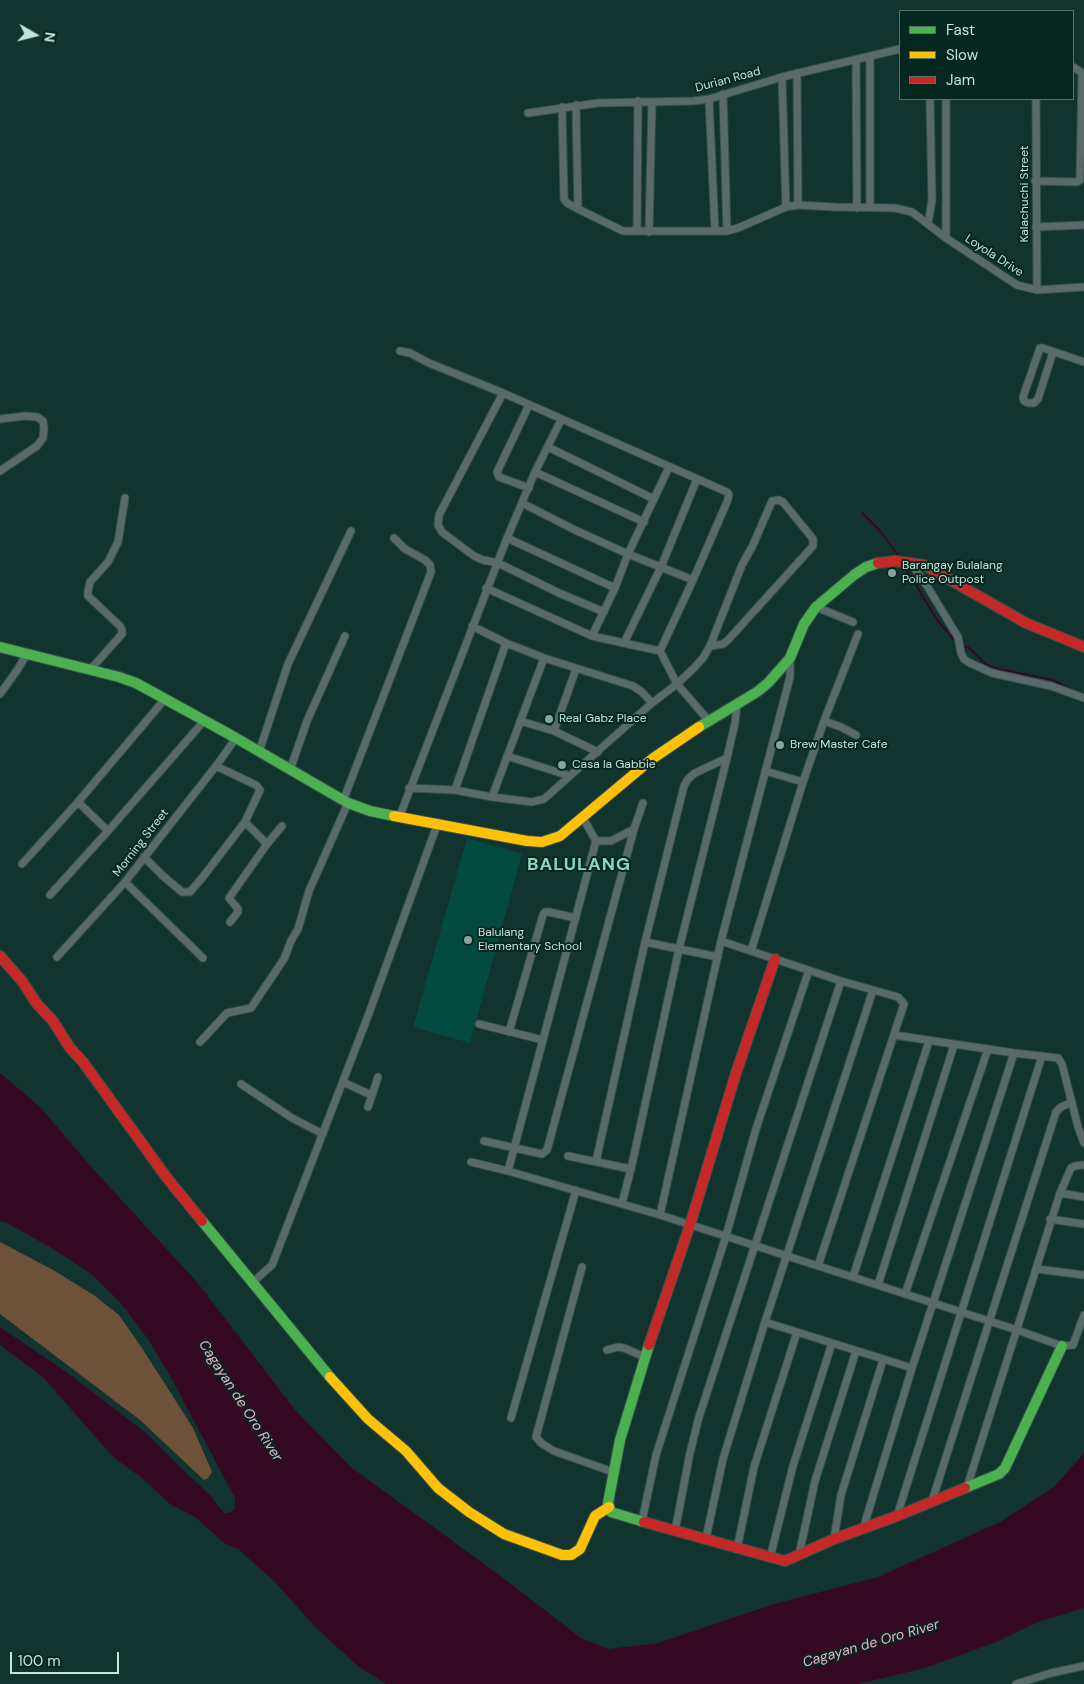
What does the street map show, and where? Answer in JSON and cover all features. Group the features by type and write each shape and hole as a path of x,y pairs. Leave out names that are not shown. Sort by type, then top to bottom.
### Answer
{"street":[{"name":"Durian Road","path":"528,113 576,105 709,99 797,73 899,49"},
{"path":"870,56 870,207"},
{"path":"856,60 857,208"},
{"path":"797,73 798,205"},
{"path":"1035,181 1077,182 1080,180 1083,73"},
{"path":"782,77 786,207"},
{"path":"723,94 727,231"},
{"path":"709,99 715,231"},
{"path":"928,224 932,200 930,100"},
{"path":"946,100 946,238"},
{"name":"Kalachuchi Street","path":"1036,100 1037,290"},
{"path":"637,231 638,101"},
{"path":"650,232 652,102"},
{"path":"576,105 578,209"},
{"path":"562,107 564,199 578,209"},
{"name":"Loyola Drive","path":"578,209 623,231 650,232 727,231 786,207 798,205 904,209 912,212 946,238 1017,285 1037,290 1084,287"},
{"path":"1036,227 1084,225"},
{"path":"1053,352 1038,399 1034,403 1028,404 1023,398 1038,350 1043,348 1084,362"},
{"path":"400,351 410,353 429,363 503,393 722,489 729,495 660,651"},
{"path":"503,393 439,515 438,525 442,532 469,553 483,560 498,563 559,593 604,612"},
{"path":"529,405 497,472 499,477 529,488"},
{"path":"0,419 25,416 37,417 43,421 44,429 43,438 37,446 0,471"},
{"path":"399,818 486,588 522,502 561,420"},
{"path":"548,447 654,499"},
{"path":"592,636 669,467"},
{"path":"536,472 644,522"},
{"path":"624,643 660,566 697,479"},
{"path":"90,670 122,634 120,626 88,596 88,591 90,582 108,562 118,542 125,498"},
{"path":"409,788 455,790 492,797 538,802 544,799 694,668 710,646 742,565 753,546 772,501 779,500 783,502 813,539 813,546 728,640 723,644 710,646"},
{"path":"522,502 575,530 693,580"},
{"path":"259,752 288,664 351,531"},
{"path":"200,1042 227,1013 251,1008 284,959 298,929 309,891 345,802 430,572 430,565 425,560 405,549 394,538"},
{"path":"507,538 615,588"},
{"path":"0,647 136,683 203,722 236,738 345,802 370,811 436,825 542,842 560,836 652,759 768,683 790,658 804,624 816,607 866,567 888,561 924,565 1026,623 1084,647"},
{"path":"910,562 927,586 960,646 964,659 978,668 992,673 1051,686 1084,698"},
{"path":"486,588 592,636 660,651"},
{"path":"816,607 853,622"},
{"path":"472,626 506,643 544,658 633,686 642,692 652,703"},
{"path":"752,951 803,782 824,721 858,634"},
{"path":"290,770 307,721 345,636"},
{"path":"455,790 506,643"},
{"path":"660,651 677,684 709,721"},
{"path":"0,694 26,655"},
{"path":"492,797 544,658"},
{"path":"660,1215 721,941 790,677 790,658"},
{"path":"554,731 576,669"},
{"path":"22,864 78,802 164,700"},
{"path":"622,1203 679,949 727,758 737,705"},
{"path":"520,721 554,731 598,752"},
{"path":"824,721 856,735"},
{"path":"50,895 108,832 203,722"},
{"name":"Morning Street","path":"57,957 125,882 236,738"},
{"path":"507,756 570,776"},
{"path":"598,1162 597,1157 645,942 684,786 695,773 727,758"},
{"path":"144,857 178,889 182,892 190,892 245,822 260,790 256,785 216,766"},
{"path":"766,771 803,782"},
{"path":"78,802 108,832"},
{"path":"484,1141 542,1154 547,1150 643,803"},
{"path":"508,1171 596,841 583,818"},
{"path":"245,822 268,844"},
{"path":"252,1283 272,1265 343,1082 436,825"},
{"path":"230,922 238,912 238,908 229,898 282,826"},
{"path":"596,841 611,841 634,830"},
{"path":"125,882 203,958"},
{"path":"509,1032 543,915 545,912 549,912 576,918"},
{"path":"721,941 841,981 898,997 904,1004 818,1266"},
{"path":"645,942 718,957"},
{"path":"0,956 22,981 37,1004 53,1020 70,1048 83,1062 167,1178 252,1283 347,1398 368,1419 406,1451 438,1488 469,1512 504,1534 562,1555 571,1555 580,1549 595,1516 609,1507"},
{"path":"775,959 736,1073 690,1225 620,1440 608,1502 611,1512 770,1558 785,1560 799,1555 999,1474 1005,1468 1062,1346"},
{"path":"642,1521 656,1455 726,1236 756,1129 809,970"},
{"path":"675,1530 699,1417 841,981"},
{"path":"706,1538 723,1459 765,1322 873,990"},
{"path":"479,1024 542,1040"},
{"path":"894,1035 1014,1054 1055,1057 1060,1060 1084,1143"},
{"path":"853,1277 929,1041"},
{"path":"878,1285 954,1045"},
{"path":"905,1294 988,1049"},
{"path":"863,1528 912,1368 1014,1054"},
{"path":"897,1516 1042,1056"},
{"path":"368,1107 378,1076"},
{"path":"343,1082 371,1094"},
{"path":"241,1084 292,1118 323,1134"},
{"path":"932,1502 1056,1112 1061,1107 1072,1102"},
{"path":"568,1156 631,1169"},
{"path":"471,1162 622,1203 990,1321 1062,1346 1073,1345 1084,1315"},
{"path":"967,1487 1037,1269 1050,1220 1071,1168 1084,1165"},
{"path":"511,1418 576,1190"},
{"path":"1060,1193 1084,1197"},
{"path":"1050,1220 1084,1224"},
{"path":"582,1267 536,1437 541,1443 554,1451 613,1472"},
{"path":"1037,1269 1084,1275"},
{"path":"765,1322 912,1368"},
{"path":"737,1549 754,1467 797,1332"},
{"path":"770,1558 793,1466 832,1343"},
{"path":"607,1350 618,1347 624,1348 646,1358"},
{"path":"799,1555 815,1481 856,1351"},
{"path":"834,1540 841,1495 883,1360"},
{"path":"1016,1684 1051,1673 1084,1666"}],"shaded area":[{"name":"Balulang Elementary School","path":"467,838 522,854 470,1043 413,1027"},
{"path":"0,1242 55,1271 95,1296 119,1315 193,1428 212,1472 208,1478 204,1480 140,1420 0,1314"}],"water":[{"name":"Cagayan de Oro River","path":"0,1073 41,1108 94,1170 197,1282 296,1411 352,1468 494,1571 581,1638 608,1649 658,1643 774,1604 878,1577 1000,1522 1055,1486 1084,1453 1084,1608 1038,1622 996,1642 925,1668 858,1684 386,1684 359,1667 317,1629 274,1581 238,1549 225,1544 195,1517 171,1505 142,1478 113,1457 43,1377 0,1345 0,1327 68,1373 146,1433 209,1494 224,1513 229,1513 235,1509 235,1498 169,1374 148,1339 120,1302 90,1273 50,1247 0,1221"}],"waterway":[{"path":"862,513 880,531 898,555"},
{"path":"905,567 937,620 957,643"},
{"path":"961,645 969,648 986,664 999,669 1053,680 1070,689"}],"traffic: fast":[{"path":"699,727 757,692 768,683 790,658 804,624 816,607 854,575 866,567 878,563"},
{"path":"0,647 136,683 348,803 370,811 394,816"},
{"path":"202,1221 330,1377"},
{"path":"644,1522 611,1512 608,1503 620,1440 649,1345"},
{"path":"965,1488 999,1474 1005,1468 1062,1346"}],"traffic: slow":[{"path":"394,816 527,841 542,842 560,836 652,759 699,727"},
{"path":"330,1377 368,1419 406,1451 438,1488 469,1512 504,1534 562,1555 571,1555 580,1549 595,1516 609,1507"}],"traffic: jam":[{"path":"878,563 895,561 924,565 1026,623 1084,647"},
{"path":"0,956 22,981 37,1004 53,1021 70,1048 83,1062 167,1178 202,1221"},
{"path":"649,1345 690,1225 736,1073 775,959"},
{"path":"644,1522 785,1561 834,1539 965,1488"}],"place":[{"name":"Barangay Bulalang Police Outpost","path":"892,573"},
{"name":"Real Gabz Place","path":"549,719"},
{"name":"Brew Master Cafe","path":"780,745"},
{"name":"Casa la Gabbie","path":"562,765"},
{"name":"Balulang Elementary School","path":"468,940"}],"district":[{"name":"BALULANG","path":"579,865"}]}
